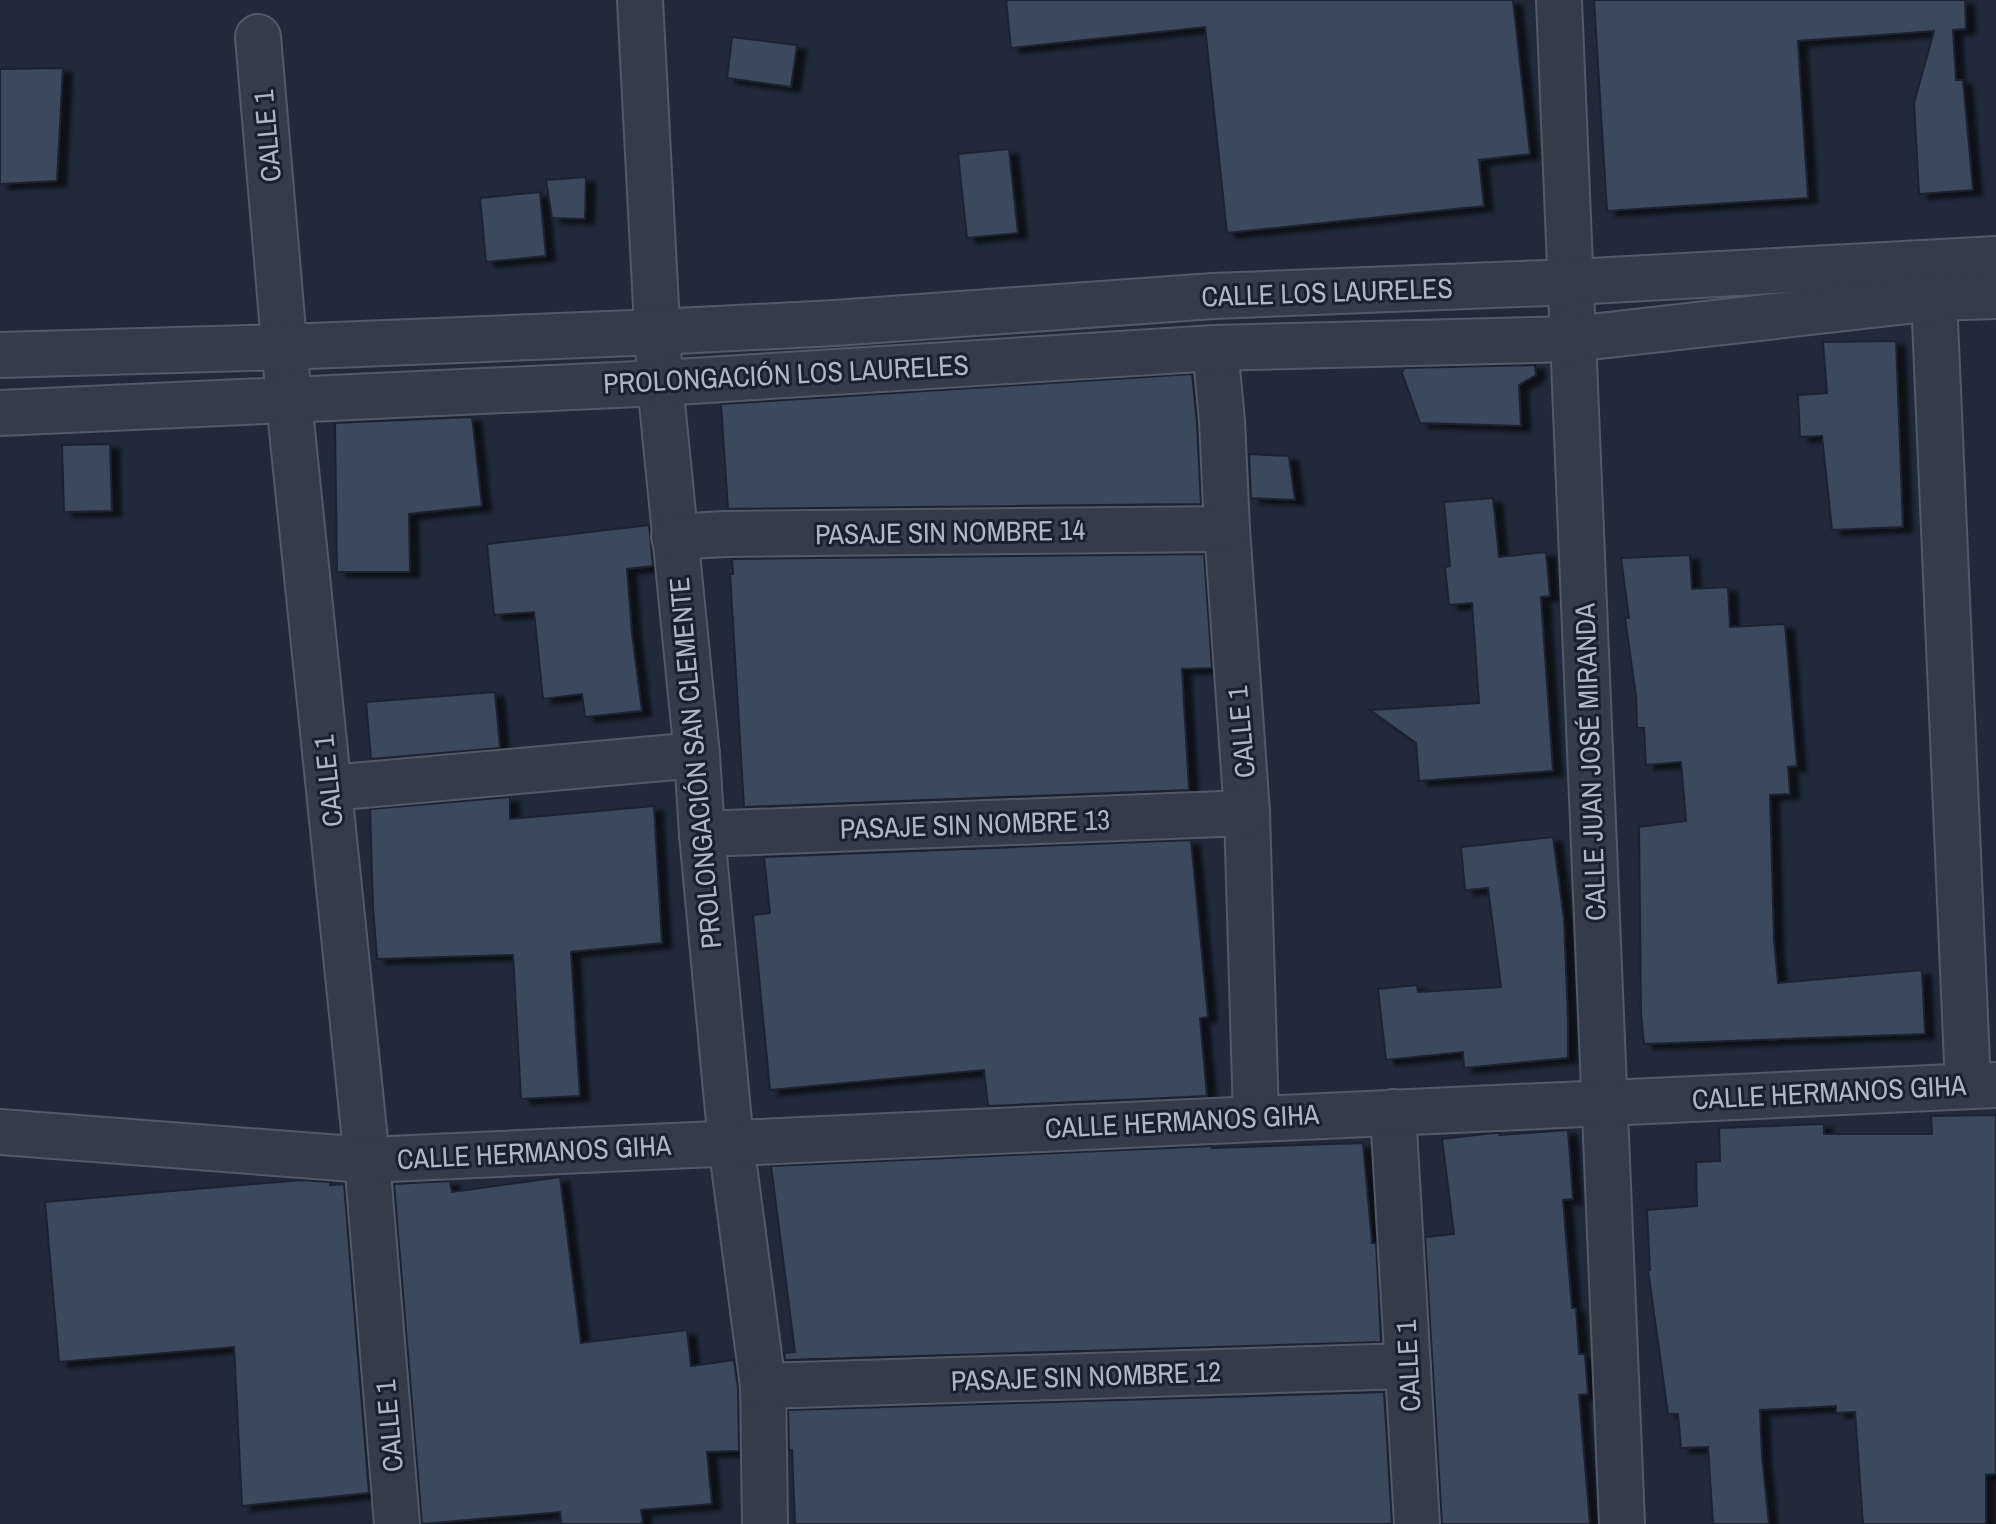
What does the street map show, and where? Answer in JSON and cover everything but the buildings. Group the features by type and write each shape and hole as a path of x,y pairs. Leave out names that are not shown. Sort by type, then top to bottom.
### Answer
{"street":[{"name":"PROLONGACIÓN SAN CLEMENTE","path":"640,0 660,383 731,1143 763,1386 765,1524"},
{"name":"CALLE JUAN JOSÉ MIRANDA","path":"1559,0 1622,1524"},
{"name":"CALLE 1","path":"258,37 289,401 367,1160 397,1524"},
{"name":"CALLE LOS LAURELES","path":"657,332 835,323 1213,296 1572,282 1996,259"},
{"path":"1573,339 1934,298 1996,296"},
{"path":"1934,298 1982,1085"},
{"name":"PROLONGACIÓN LOS LAURELES","path":"0,355 657,332"},
{"name":"PROLONGACIÓN LOS LAURELES","path":"0,413 660,383 1215,348 1573,339"},
{"name":"CALLE 1","path":"1215,348 1247,813 1256,1118"},
{"name":"PASAJE SIN NOMBRE 14","path":"674,537 1227,529"},
{"path":"330,788 697,755"},
{"name":"PASAJE SIN NOMBRE 13","path":"702,834 1247,813"},
{"name":"CALLE HERMANOS GIHA","path":"0,1132 367,1160 1982,1085"},
{"name":"CALLE 1","path":"1393,1112 1417,1524"},
{"name":"PASAJE SIN NOMBRE 12","path":"763,1386 1408,1366"}]}
